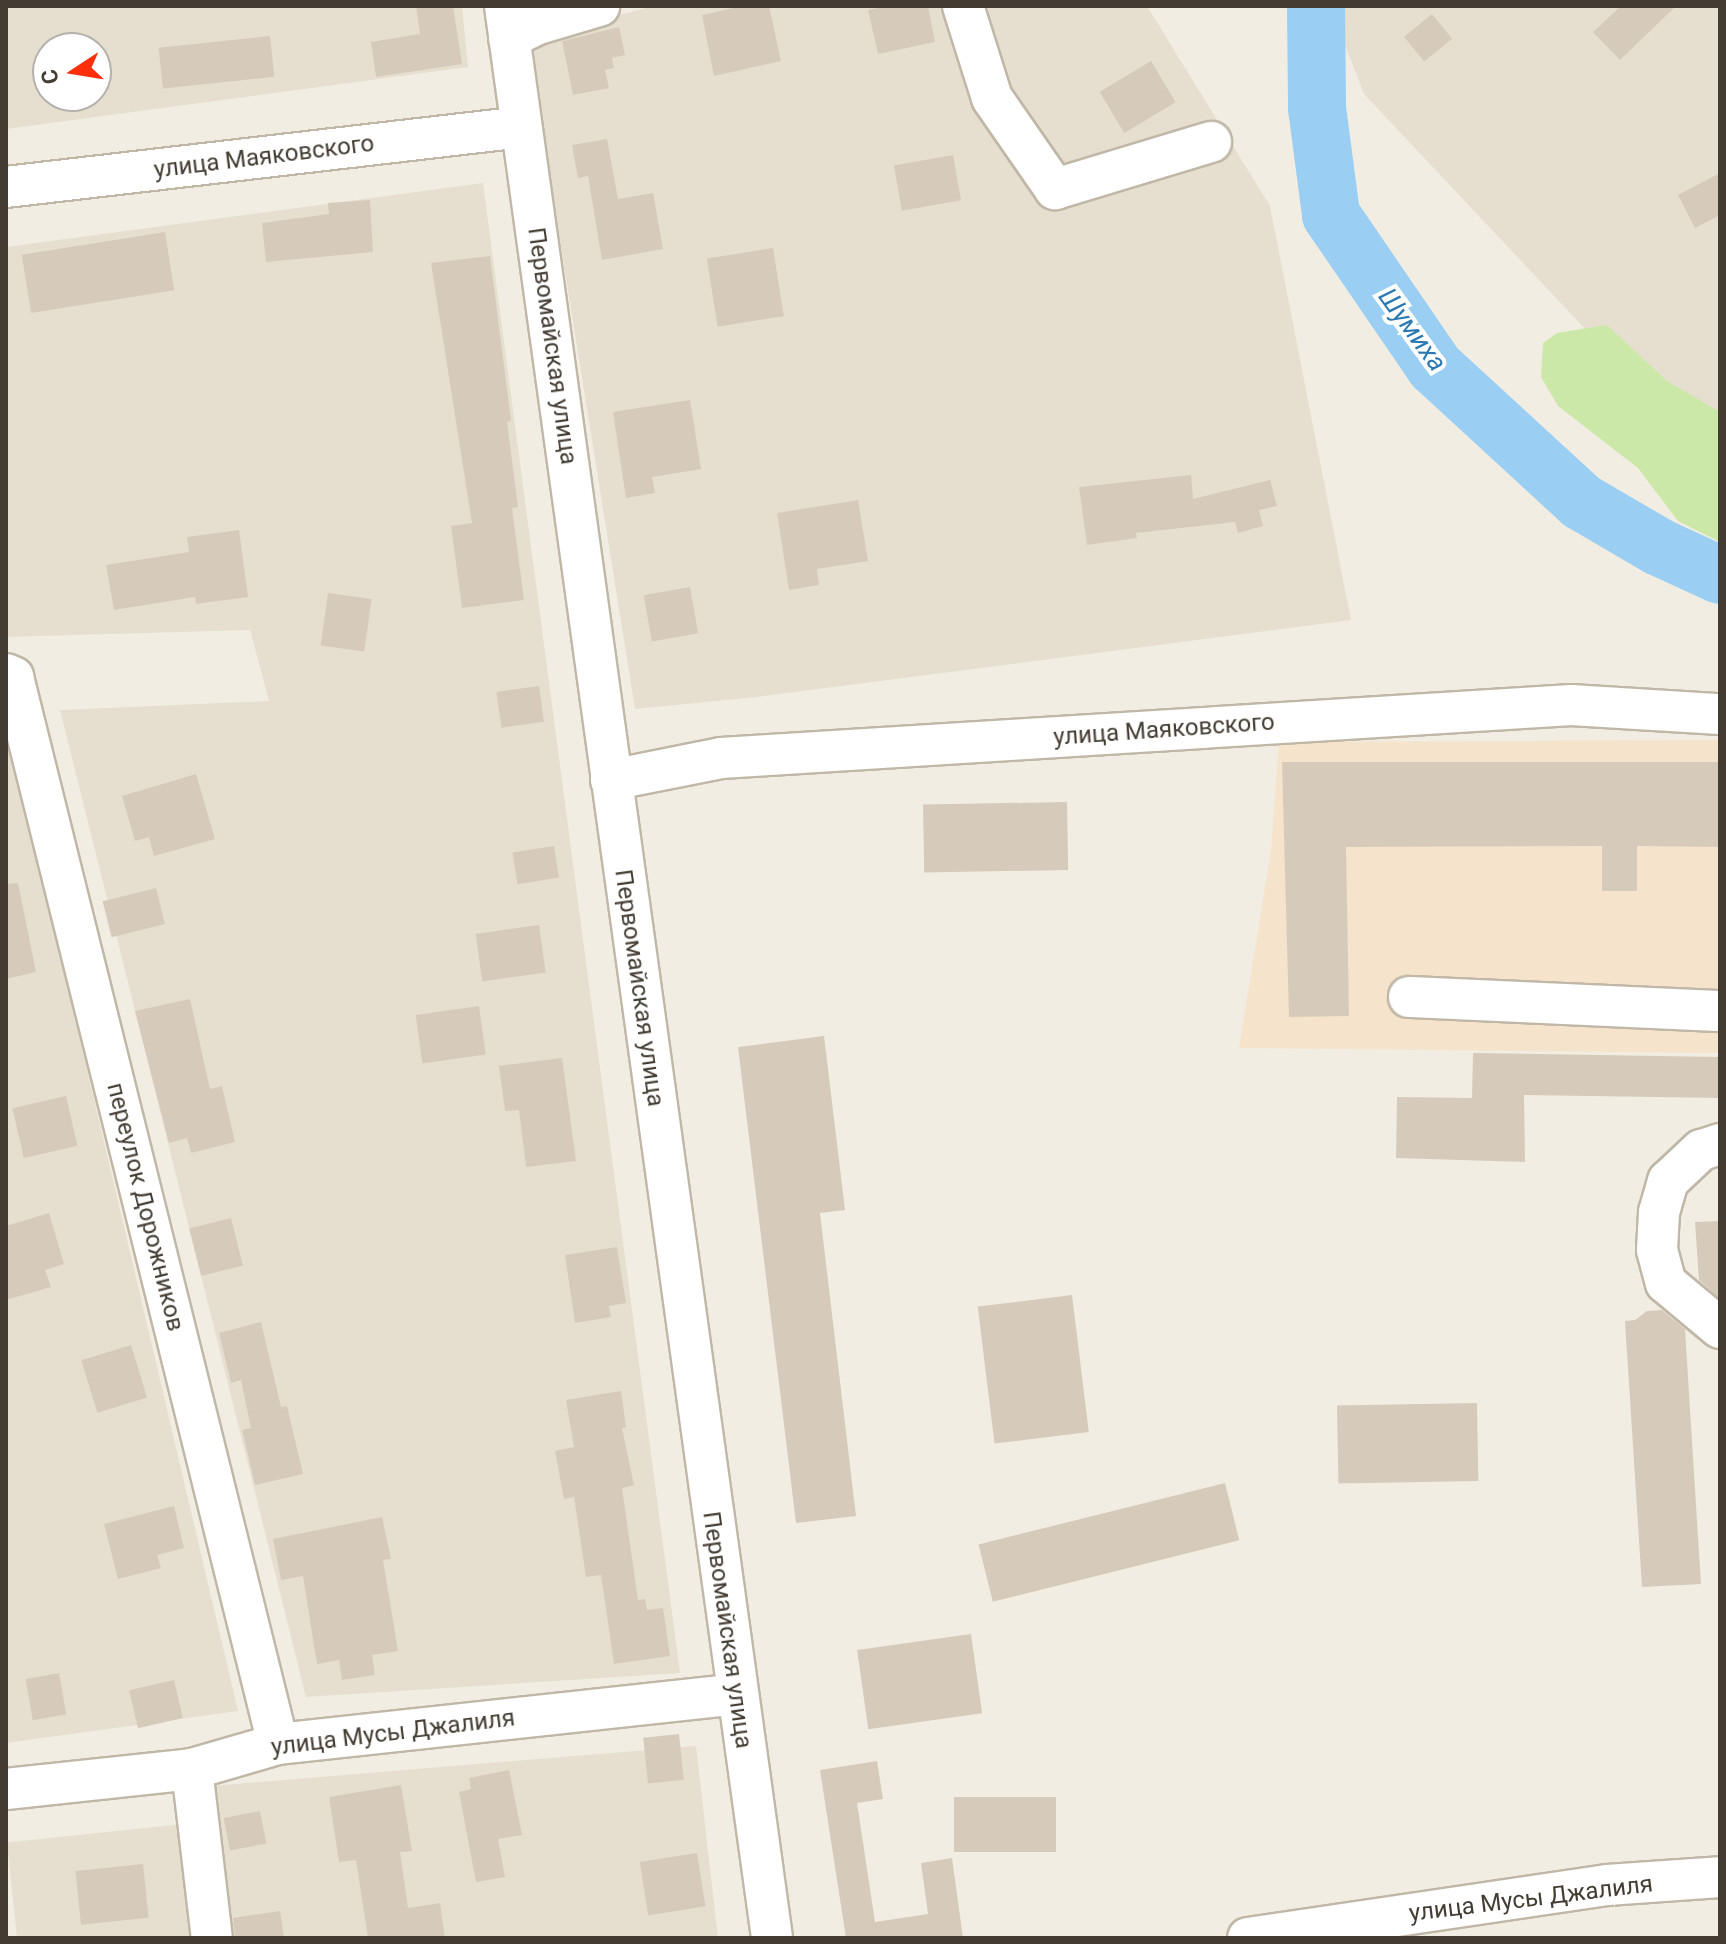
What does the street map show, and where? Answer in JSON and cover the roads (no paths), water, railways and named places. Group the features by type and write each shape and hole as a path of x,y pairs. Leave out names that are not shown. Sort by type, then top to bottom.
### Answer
{"street":[{"name":"Первомайская улица","path":"599,6 538,24 507,22 772,1938"},
{"path":"963,6 992,98 1055,189 1211,142"},
{"name":"улица Маяковского","path":"6,187 522,127"},
{"name":"переулок Дорожников","path":"6,674 13,677 278,1744"},
{"name":"улица Маяковского","path":"611,780 721,758 1571,705 1720,714"},
{"path":"1409,997 1720,1011"},
{"path":"1720,1144 1701,1150 1668,1181 1659,1212 1657,1250 1666,1283 1720,1328"},
{"name":"улица Мусы Джалиля","path":"6,1789 192,1769 278,1744 736,1694"},
{"path":"192,1769 212,1938"},
{"name":"улица Мусы Джалиля","path":"1248,1938 1607,1885 1720,1877"}],"waterway":[{"name":"Шумиха","path":"1316,6 1317,108 1331,215 1435,367 1582,502 1659,547 1720,575"}]}
